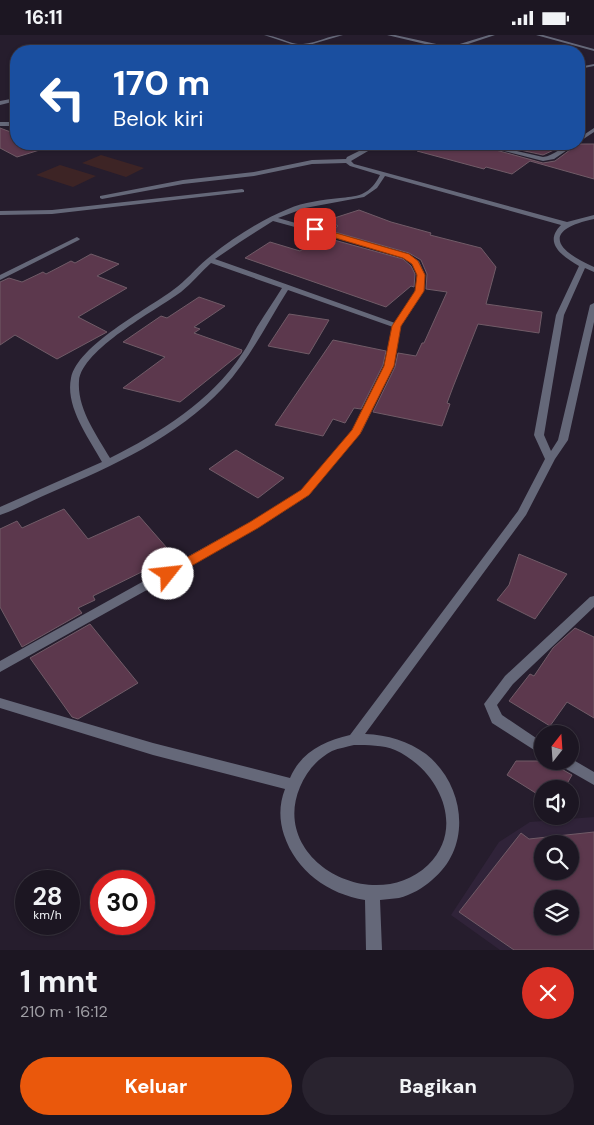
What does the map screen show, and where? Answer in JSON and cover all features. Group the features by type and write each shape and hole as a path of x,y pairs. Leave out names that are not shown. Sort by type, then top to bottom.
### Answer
{"street":[{"path":"266,35 298,45"},
{"path":"305,45 341,35"},
{"path":"389,35 434,45"},
{"path":"465,45 493,35"},
{"path":"538,35 575,45"},
{"path":"587,135 594,130"},
{"path":"348,161 349,158 365,150"},
{"path":"505,150 542,159 552,158 564,150"},
{"path":"102,197 184,182 254,174 312,162 348,161 352,165 565,225"},
{"path":"108,463 79,409 76,386 78,368 86,357 101,344 179,290 210,260 273,219 290,210 362,196 372,191 378,185 383,173"},
{"path":"0,213 52,212 242,191"},
{"path":"594,217 565,225 558,230 555,237 556,244 570,259 594,270"},
{"path":"0,667 254,525 305,493 357,431 389,366 396,326 420,291 421,275 416,263 406,256 273,219"},
{"path":"0,277 76,239"},
{"path":"210,260 396,326"},
{"path":"550,459 539,435 560,315 582,266"},
{"path":"0,511 155,440 182,421 220,387 245,357 259,330 287,286"},
{"path":"354,739 522,513 550,459 563,440 590,336 594,305"},
{"path":"534,744 497,719 490,703 509,680 594,600"},
{"path":"0,703 153,749 292,785"},
{"path":"354,739 377,740 400,746 420,758 437,775 449,796 454,818 450,842 440,863 434,869 422,880 399,891 372,894 349,890 327,880 308,865 296,846 288,826 287,805 292,785 306,763 328,747 354,739"},
{"path":"579,770 594,779"},
{"path":"372,894 374,950"}],"shaded area":[{"path":"101,155 144,168 126,177 82,163"},
{"path":"60,165 96,176 73,187 36,175"},
{"path":"594,817 594,950 500,950 451,915 499,842 530,822 534,822 534,825 579,825 579,818"}],"building":[{"path":"0,128 10,132 10,150 40,150 17,157 0,148"},
{"path":"585,144 594,144 594,179 530,161 512,174 486,167 484,169 417,151 496,150 543,163 555,161 570,150 585,150"},
{"path":"520,150 554,150 543,155"},
{"path":"359,210 391,222 431,233 430,235 481,248 496,267 486,304 542,312 539,333 478,324 447,403 450,404 442,426 373,412 395,367 398,353 416,356 422,343 424,343 447,292 426,289 427,274 421,260 409,253 331,231 338,226 328,220"},
{"path":"323,237 403,259 411,266 415,274 414,287 411,286 386,307 245,258 270,242 300,251"},
{"path":"91,254 119,264 97,276 127,288 78,317 107,332 57,359 15,335 0,345 0,282 9,278 22,282 43,272 46,274 71,261 75,263"},
{"path":"199,297 225,306 194,327 200,329 194,333 242,350 241,353 180,402 123,388 165,357 123,342 161,316 167,318"},
{"path":"289,314 329,320 309,354 268,346"},
{"path":"333,340 386,351 383,365 361,409 354,408 345,423 333,419 323,436 275,425"},
{"path":"236,450 284,478 258,498 209,469"},
{"path":"64,509 88,539 139,516 174,556 93,596 95,600 78,608 82,613 22,647 0,607 0,529 17,521 22,528"},
{"path":"519,554 567,574 535,619 497,600 509,585"},
{"path":"90,624 138,683 78,719 72,717 30,658"},
{"path":"575,628 594,637 594,718 567,702 551,725 548,725 509,701 530,674 534,676 553,648"},
{"path":"516,761 534,761 534,770 563,770 572,775 569,780 534,780 534,792 507,775"},
{"path":"594,832 594,950 514,950 459,912 521,833 529,839 534,838 534,880 579,880 579,835 566,835"}],"route":[{"path":"168,574 254,525 305,493 357,431 389,366 396,326 420,291 421,275 416,263 406,256 315,229"}]}
